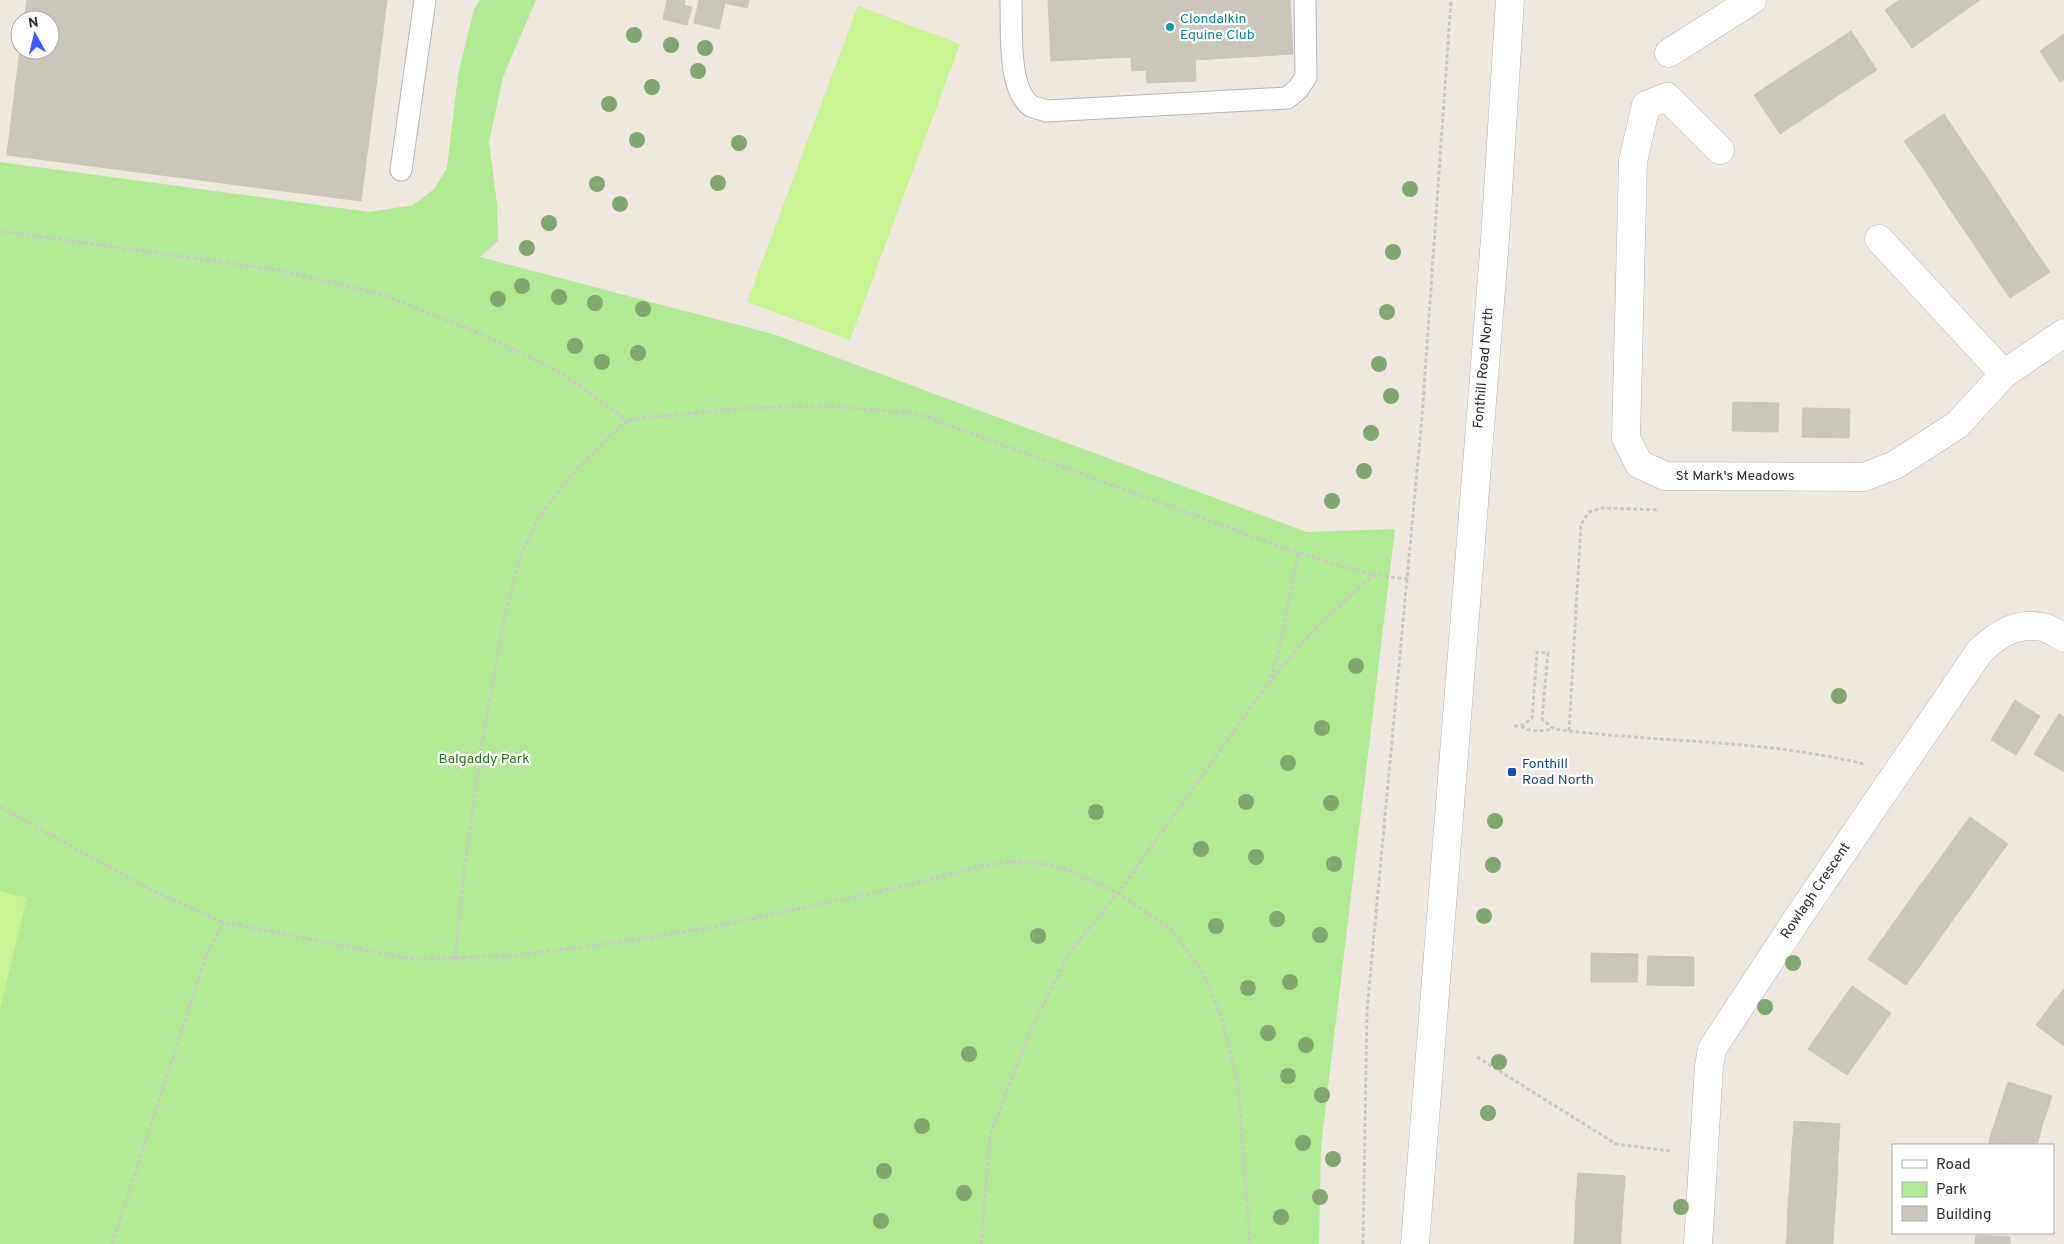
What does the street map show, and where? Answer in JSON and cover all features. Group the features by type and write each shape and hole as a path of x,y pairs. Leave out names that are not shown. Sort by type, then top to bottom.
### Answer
{"street":[{"name":"Fonthill Road North","path":"1414,1244 1495,239 1510,0"},
{"path":"1669,53 1738,4"},
{"name":"St Mark's Meadows","path":"1720,150 1667,97 1646,105 1633,161 1626,438 1639,464 1665,476 1864,477 1896,466 1957,424 2004,374 2064,333"},
{"path":"1879,239 2004,374"},
{"name":"Rowlagh Crescent","path":"1698,1244 1709,1066 1712,1049 1813,895 1980,651 2001,633 2021,627 2043,628 2064,638"}],"lane":[{"path":"401,170 424,0"},
{"path":"1011,0 1013,72 1021,92 1031,106 1046,111 1288,98 1298,89 1306,77 1308,65 1305,0"}],"path":[{"path":"1363,1244 1367,1010 1423,408 1451,0"},
{"path":"0,231 278,270 384,295 479,333 563,374 628,421"},
{"path":"455,959 464,871 482,743 506,609 522,552 540,517 566,481 611,434 628,421 641,418 746,408 826,406 916,413 1298,553 1373,576 1408,579"},
{"path":"1569,731 1582,524 1588,512 1602,508 1665,510 1665,476"},
{"path":"1270,681 1280,646 1298,553"},
{"path":"981,1244 990,1135 1030,1031 1069,953 1118,893 1270,681 1316,627 1373,576"},
{"path":"1521,726 1532,718 1537,652 1542,652 1548,653 1542,719 1554,728 1569,731 1712,742 1832,756 1872,765"},
{"path":"1514,726 1542,732 1554,728"},
{"path":"0,807 153,891 223,922 412,959 508,956 709,928 900,887 987,866 1018,861 1050,865 1073,872 1118,893 1168,928 1201,968 1221,1016 1238,1085 1250,1244"},
{"path":"112,1244 206,956 223,922"},
{"path":"1477,1058 1616,1144 1676,1152"}],"green space":[{"name":"Balgaddy Park","path":"480,0 536,0 503,77 489,142 497,204 498,241 480,257 773,334 1307,532 1395,529 1321,1146 1319,1244 0,1244 0,162 370,212 413,205 434,189 447,168 458,75 474,9"},
{"path":"858,6 960,44 850,340 747,302"},
{"path":"0,891 27,898 0,1009"}],"building":[{"path":"27,0 387,0 361,201 7,155 19,60 60,60 60,10 26,10"},
{"path":"667,0 685,0 684,5 692,7 687,25 663,19"},
{"path":"699,0 749,0 747,8 725,3 719,29 694,23"},
{"name":"Clondalkin Equine Club","path":"1048,0 1290,0 1293,54 1195,60 1196,81 1147,83 1146,70 1132,71 1131,57 1051,61"},
{"path":"1899,0 1914,0 1936,31 1912,48 1885,10"},
{"path":"1914,0 1950,0 1960,14 1936,31"},
{"path":"1950,0 1980,0 1960,14"},
{"path":"1851,31 1877,70 1852,86 1827,47"},
{"path":"2064,34 2064,79 2060,82 2040,51"},
{"path":"1827,47 1852,86 1828,102 1802,63"},
{"path":"1802,63 1828,102 1804,118 1778,79"},
{"path":"1778,79 1804,118 1780,134 1754,95"},
{"path":"1944,114 1964,144 1925,171 1904,141"},
{"path":"1964,144 1989,181 1949,208 1925,171"},
{"path":"1989,181 2010,213 1971,240 1949,208"},
{"path":"2010,213 2030,243 1990,269 1971,240"},
{"path":"2030,243 2050,272 2010,298 1990,269"},
{"path":"1733,402 1779,403 1778,432 1732,431"},
{"path":"1803,408 1850,409 1849,438 1802,437"},
{"path":"2015,700 2040,716 2016,755 1991,740"},
{"path":"2059,714 2064,717 2064,772 2034,754"},
{"path":"1970,817 2008,844 1991,867 1953,840"},
{"path":"1953,840 1991,867 1974,891 1936,864"},
{"path":"1936,864 1974,891 1957,914 1919,887"},
{"path":"1919,887 1957,914 1940,938 1902,911"},
{"path":"1902,911 1940,938 1923,962 1885,935"},
{"path":"1885,935 1923,962 1906,985 1868,959"},
{"path":"1591,953 1638,954 1637,982 1591,982"},
{"path":"1648,956 1694,957 1694,986 1647,985"},
{"path":"1852,986 1891,1013 1869,1044 1830,1017"},
{"path":"2064,989 2064,1009 2054,1001"},
{"path":"2054,1001 2064,1009 2064,1046 2036,1025"},
{"path":"1830,1017 1869,1044 1847,1075 1808,1049"},
{"path":"2008,1082 2052,1096 2043,1123 1999,1110"},
{"path":"1999,1110 2043,1123 2037,1144 2011,1144 1990,1138"},
{"path":"1794,1121 1840,1124 1838,1153 1792,1150"},
{"path":"1990,1138 2011,1144 1988,1144"},
{"path":"1792,1150 1838,1153 1837,1182 1790,1179"},
{"path":"1578,1173 1625,1176 1623,1204 1576,1201"},
{"path":"1790,1179 1837,1182 1835,1211 1788,1208"},
{"path":"1576,1201 1623,1204 1621,1233 1575,1231"},
{"path":"1788,1208 1835,1211 1833,1240 1787,1237"},
{"path":"1575,1231 1621,1233 1621,1244 1574,1244"},
{"path":"1976,1235 2010,1237 2010,1244 1975,1244"},
{"path":"1787,1237 1833,1240 1833,1244 1786,1244"}],"place":[{"name":"Clondalkin Equine Club","path":"1170,27"},
{"name":"Fonthill Road North","path":"1512,772"}]}
